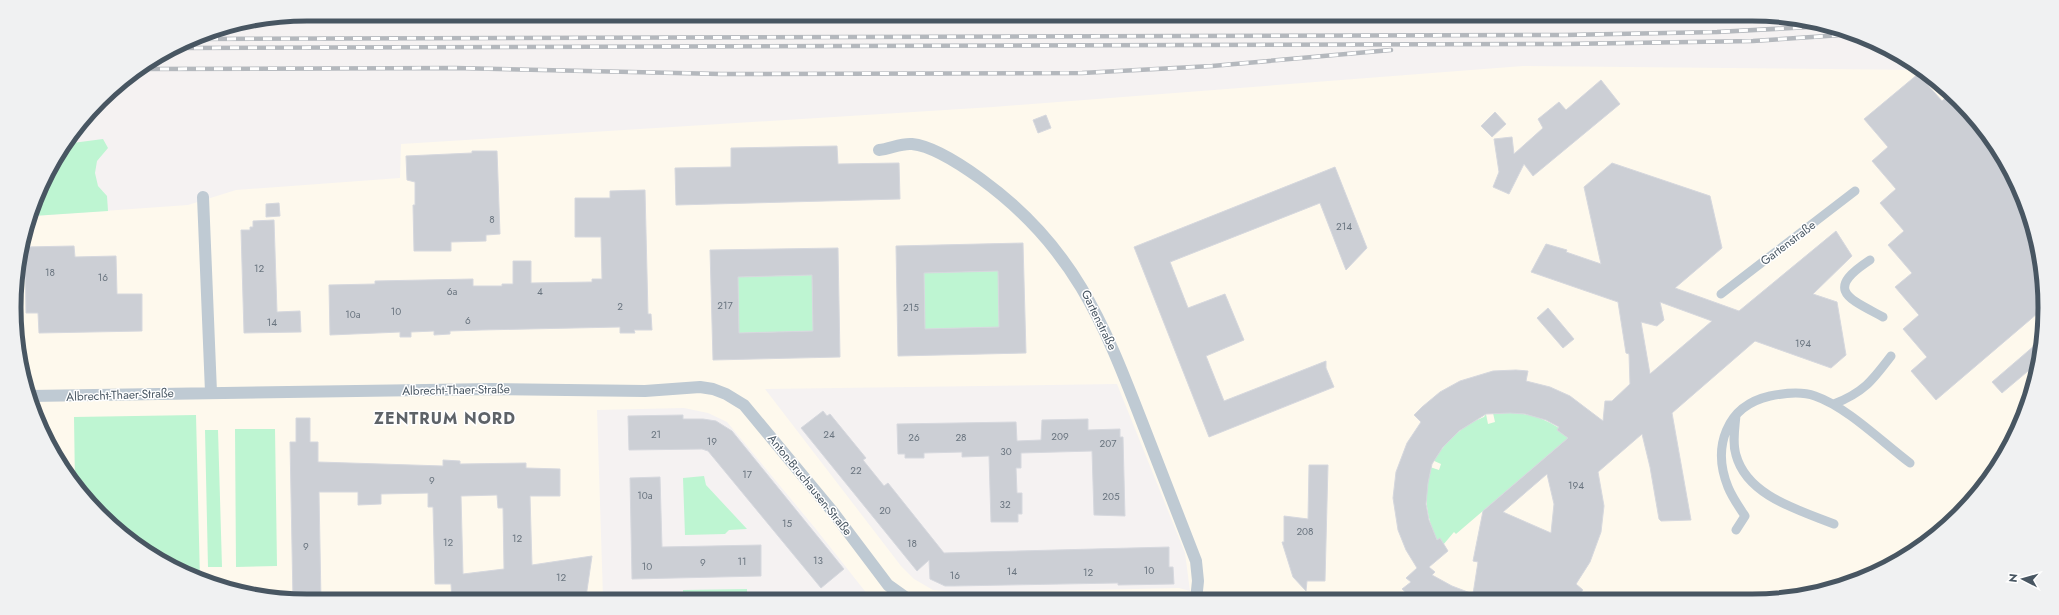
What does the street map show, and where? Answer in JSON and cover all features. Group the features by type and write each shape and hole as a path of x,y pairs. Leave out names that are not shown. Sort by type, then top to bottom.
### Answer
{"street":[{"name":"Gartenstraße","path":"879,150 905,144 916,145 962,165 1027,216 1050,241 1071,270 1097,314 1116,354 1196,561 1198,581 1197,594"},
{"name":"Gartenstraße","path":"1721,294 1855,191"},
{"path":"203,197 211,392"},
{"path":"1870,260 1849,276 1844,287 1853,301 1883,317"},
{"path":"1834,404 1860,391 1872,381 1891,356"},
{"name":"Albrecht-Thaer-Straße","path":"35,396 211,392 493,389 645,391 700,387"},
{"name":"Anton-Bruchausen-Straße","path":"700,387 713,389 726,394 744,405 833,512 888,585 901,594"},
{"path":"1736,530 1745,516 1728,487 1722,456 1725,431 1736,415 1744,407 1758,399 1781,394 1795,393 1814,395 1834,404 1910,463"},
{"path":"1736,415 1734,438 1736,454 1740,467 1750,479 1783,504 1834,524"}],"shaded area":[{"path":"1523,66 1912,70 1954,105 1979,133 2000,164 2016,198 2028,233 2036,270 2038,308 2036,345 2023,400 2000,451 1979,482 1954,510 1926,535 1895,556 1844,579 1789,592 1752,594 867,594 815,528 727,422 708,413 684,408 597,410 603,594 308,594 270,592 215,579 164,556 133,535 119,523 80,482 59,451 36,400 23,345 21,308 23,270 36,216 188,205 236,190 400,178 401,144 993,107","holes":["1117,384 1185,553 1190,591 1179,588 965,593 933,590 914,579 901,566 765,389"]}],"green space":[{"path":"103,139 108,148 97,161 95,173 98,186 107,196 108,211 36,216 59,164 73,143"},
{"path":"998,271 999,327 925,329 924,273"},
{"path":"812,275 813,331 739,333 738,277"},
{"path":"1494,412 1495,414 1512,413 1536,417 1559,428 1557,430 1568,438 1456,534 1454,532 1443,545 1440,538 1437,540 1428,514 1426,497 1431,470 1429,468 1439,470 1441,464 1432,460 1433,458 1435,459 1450,439 1469,424 1484,417 1486,414 1488,424 1495,422"},
{"path":"196,415 200,573 164,556 133,535 105,510 80,482 75,475 74,417"},
{"path":"235,429 275,429 277,566 236,567"},
{"path":"205,430 218,430 222,567 208,567"},
{"path":"704,476 706,485 747,529 729,530 725,534 685,535 683,478"},
{"path":"747,589 747,594 683,594 683,590"}],"building":[{"path":"1918,74 1942,101 1946,98 1954,105 1990,148 2000,164 2016,198 2028,233 2036,270 2038,313 1936,400 1911,371 1927,357 1903,329 1919,315 1895,287 1912,273 1888,245 1904,231 1880,203 1896,189 1872,161 1888,147 1864,119"},
{"path":"1601,80 1620,104 1533,176 1524,164 1509,194 1493,187 1499,172 1494,139 1512,137 1514,154 1543,128 1538,119 1559,102 1566,110"},
{"path":"1495,112 1506,124 1492,137 1481,126"},
{"path":"1046,115 1051,128 1038,133 1033,120"},
{"path":"837,146 838,164 899,163 900,199 676,205 675,168 731,167 731,148"},
{"path":"472,151 497,151 500,234 486,235 486,241 451,242 451,251 414,251 413,205 415,205 415,182 407,180 406,156 472,153"},
{"path":"1612,163 1710,196 1722,248 1675,288 1739,311 1836,231 1852,256 1813,294 1837,302 1846,355 1831,368 1755,341 1672,413 1691,520 1661,521 1659,519 1650,467 1642,434 1598,472 1604,506 1601,532 1590,562 1576,584 1583,590 1579,594 1473,594 1408,594 1402,589 1411,582 1406,578 1417,568 1406,550 1398,530 1393,498 1396,472 1407,443 1421,422 1414,415 1422,407 1440,392 1460,381 1493,371 1516,370 1528,371 1526,381 1550,387 1570,396 1603,421 1605,401 1612,401 1630,384 1629,354 1626,353 1618,302 1531,272 1546,244 1567,250 1566,252 1601,264 1584,187","holes":["1660,302 1712,321 1650,374 1641,322 1657,326 1664,320","1486,414 1525,414 1546,420 1559,427 1557,430 1568,438 1483,511 1473,561 1478,562 1473,594 1452,586 1432,575 1435,572 1429,567 1448,551 1440,538 1437,540 1429,520 1426,504 1432,464 1443,447 1459,431","1547,474 1554,504 1551,533 1503,512"]},
{"path":"1335,167 1367,248 1346,270 1320,203 1170,262 1188,308 1225,294 1244,340 1206,356 1224,401 1326,361 1326,368 1334,387 1209,437 1134,247"},
{"path":"645,190 648,314 651,314 652,330 634,330 635,333 620,333 620,327 450,331 450,334 434,335 434,331 411,332 411,337 400,337 400,332 330,335 329,285 375,284 375,281 473,279 473,286 502,286 502,284 513,284 513,261 531,261 531,283 592,282 592,279 602,279 601,237 575,237 575,198 610,198 610,191"},
{"path":"279,203 280,216 266,217 266,204"},
{"path":"274,220 277,312 300,311 301,332 244,333 241,230 250,230 250,227 253,227 253,221"},
{"path":"1023,243 1026,353 898,356 896,246","holes":["998,271 999,327 925,329 924,273"]},
{"path":"74,246 75,257 116,256 117,294 142,294 142,331 39,333 38,313 26,313 25,260 28,247"},
{"path":"838,248 840,357 713,360 710,250","holes":["812,275 813,331 739,333 738,277"]},
{"path":"1548,308 1574,339 1563,348 1537,318"},
{"path":"2036,344 2031,369 2002,393 1992,382"},
{"path":"823,411 827,416 830,414 866,458 863,460 884,486 888,483 944,553 1169,547 1169,567 1173,567 1174,584 1118,585 1118,583 945,586 930,579 929,560 917,571 801,428"},
{"path":"683,415 683,419 703,419 716,421 732,431 844,569 821,588 708,451 702,449 629,450 628,416"},
{"path":"296,418 310,418 310,442 318,442 318,462 443,466 443,460 460,461 460,464 526,463 526,468 560,469 560,496 530,496 532,565 592,556 586,594 452,594 451,584 435,584 433,507 428,507 428,493 381,494 381,504 358,505 358,492 319,492 321,594 293,593 290,442 296,442","holes":["497,495 498,508 503,508 504,569 463,574 461,496"]},
{"path":"1088,419 1088,430 1120,429 1120,437 1123,437 1125,516 1094,515 1092,451 1021,453 1021,468 1016,468 1017,493 1022,493 1022,514 1018,514 1018,522 991,522 989,456 962,457 962,452 924,453 924,458 905,458 905,454 898,454 897,424 1016,422 1017,441 1041,440 1042,420"},
{"path":"1309,465 1328,465 1325,581 1307,581 1306,591 1293,577 1282,542 1284,542 1284,516 1308,519"},
{"path":"660,477 662,547 761,545 761,576 632,579 630,478"}],"railway":[{"path":"208,39 1564,35 1717,32 1808,27"},
{"path":"187,48 1564,44 1753,41 1841,35"},
{"path":"148,69 455,68 721,74 1082,73 1212,66 1391,50"}],"district":[{"name":"ZENTRUM NORD","path":"445,418"}]}
